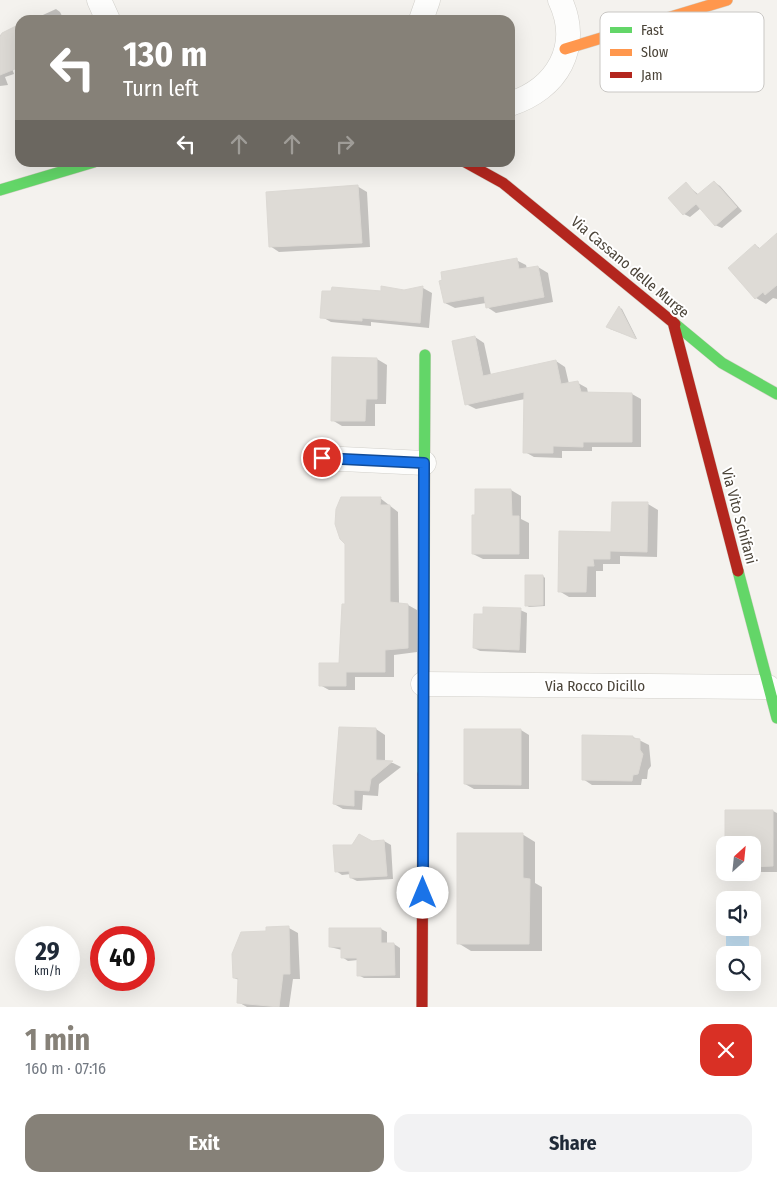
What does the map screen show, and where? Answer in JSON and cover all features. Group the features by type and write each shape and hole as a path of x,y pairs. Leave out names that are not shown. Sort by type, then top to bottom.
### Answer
{"street":[{"path":"99,0 106,15"},
{"path":"423,15 428,0"},
{"path":"515,102 529,98 549,83 562,62 568,37 566,12 560,0"},
{"path":"688,12 727,0"},
{"path":"566,49 600,39"},
{"path":"0,190 77,167"},
{"name":"Via Cassano delle Murge","path":"473,167 503,183 722,363 777,394"},
{"name":"Via Vito Schifani","path":"673,322 777,718"},
{"path":"422,1007 425,355"},
{"path":"322,458 424,463"},
{"name":"Via Rocco Dicillo","path":"423,684 768,687"}],"water":[{"path":"726,936 749,936 749,946 726,946"}],"building":[{"path":"15,26 15,69 0,75 0,37 2,33"},
{"path":"714,181 737,207 715,226 696,204 683,215 668,198 686,182 697,195"},
{"path":"358,185 362,243 269,247 266,192"},
{"path":"777,233 777,285 765,295 763,292 755,299 728,268 755,244 759,249"},
{"path":"517,258 519,269 538,266 544,297 486,308 484,296 444,303 439,281 442,280 441,272"},
{"path":"381,286 404,290 423,286 420,323 362,318 362,321 320,318 322,291 331,291 332,287 381,291"},
{"path":"619,306 636,339 606,327"},
{"path":"475,336 483,376 556,360 561,384 578,381 581,392 632,393 632,442 583,442 583,447 553,446 553,453 523,453 524,392 465,405 452,341"},
{"path":"332,357 377,358 377,399 366,399 365,421 331,421"},
{"path":"475,489 511,489 512,516 519,516 519,554 472,554 472,515 475,515"},
{"path":"341,497 381,497 380,505 390,505 390,602 408,604 408,648 385,650 385,672 346,672 346,686 319,686 319,663 339,663 342,604 345,604 345,544 340,539 335,524 336,509"},
{"path":"612,502 648,502 647,552 610,551 610,559 593,559 594,566 587,566 586,592 558,592 559,531 611,532"},
{"path":"525,575 543,575 543,605 525,606"},
{"path":"483,607 521,608 519,650 473,648 474,614 483,614"},
{"path":"339,727 376,728 376,760 393,761 371,779 369,791 354,790 354,806 333,804"},
{"path":"464,729 521,729 521,785 464,784"},
{"path":"582,735 633,736 633,738 640,739 640,750 643,754 638,774 633,775 632,781 582,780"},
{"path":"725,810 773,810 773,866 761,867 761,836 725,836"},
{"path":"457,833 523,833 523,878 530,879 529,944 457,944"},
{"path":"359,834 372,841 384,840 387,876 350,878 349,871 335,872 333,845 352,845"},
{"path":"289,926 290,974 283,974 279,1007 237,1003 238,978 233,978 232,954 241,932 266,931 266,927"},
{"path":"329,928 381,928 381,943 394,943 395,975 357,976 357,958 341,958 341,947 329,947"}],"traffic: fast":[{"path":"0,190 77,167"},
{"path":"675,324 722,363 777,394"},
{"path":"423,774 425,355"},
{"path":"738,571 777,718"}],"traffic: slow":[{"path":"687,12 727,0"},
{"path":"565,49 600,38"}],"traffic: jam":[{"path":"474,167 503,183 675,324"},
{"path":"673,322 738,571"},
{"path":"422,1007 423,774"}],"route":[{"path":"322,458 424,463 423,893"}]}
